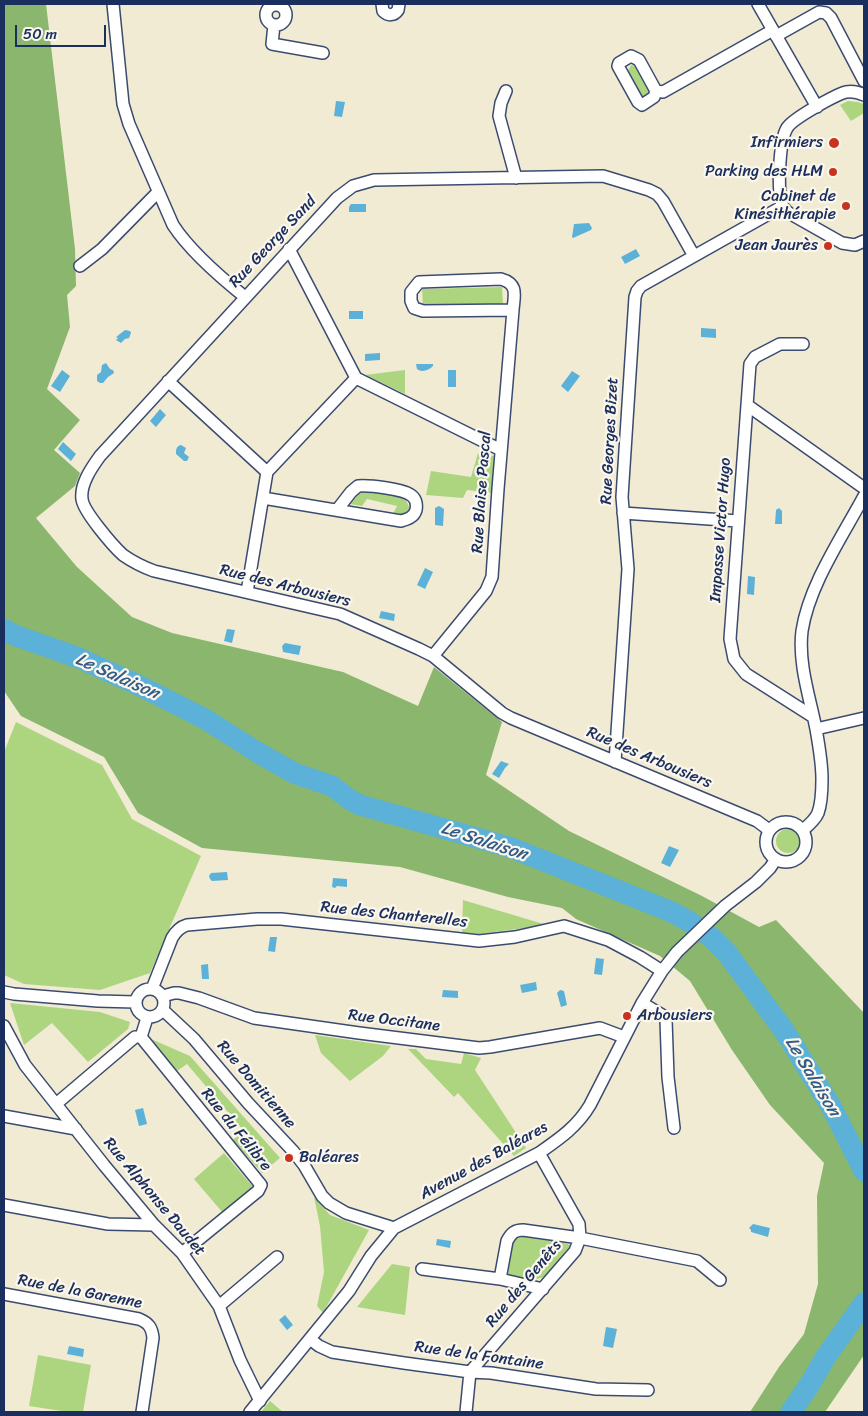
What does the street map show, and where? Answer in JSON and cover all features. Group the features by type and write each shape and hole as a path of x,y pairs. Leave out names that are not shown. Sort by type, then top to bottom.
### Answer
{"street":[{"path":"113,4 122,104 158,192 180,237 245,297"},
{"path":"382,4 383,11 391,15 398,10 401,4"},
{"path":"758,4 817,107"},
{"path":"270,5 280,6 286,13 283,22 274,25 268,22 266,16 270,5"},
{"path":"656,91 663,92 774,33 819,12 826,13 831,18 864,81"},
{"path":"274,25 272,44 323,53"},
{"path":"506,91 501,103 499,116 516,178"},
{"path":"864,95 858,92 846,92 793,121 783,136 780,178 781,202 789,213 842,243 854,244 864,241"},
{"name":"Rue George Sand","path":"82,491 88,474 100,456 168,381 336,198 348,189 363,182 374,180 603,176 650,190 657,194 663,201 694,256"},
{"path":"80,266 102,249 158,192"},
{"name":"Rue Georges Bizet","path":"615,762 628,569 622,497 635,297 641,286 783,206"},
{"path":"289,249 356,378 501,450"},
{"name":"Rue Blaise Pascal","path":"433,656 486,591 492,577 515,290 507,281 500,280 419,282 411,292 411,301 414,308 422,311 513,310"},
{"name":"Impasse Victor Hugo","path":"803,344 780,344 755,357 749,370 730,639 734,659 746,674 812,716"},
{"path":"247,592 267,472 356,378"},
{"path":"168,381 267,472"},
{"path":"747,405 864,488"},
{"path":"263,498 337,510 401,520 407,520 412,516 416,512 417,505 416,500 404,491 358,486 337,510"},
{"name":"Rue des Arbousiers","path":"82,491 84,506 88,514 116,548 143,567 340,614 433,656 502,713 757,821 769,830"},
{"path":"803,830 814,820 818,813 822,790 822,767 805,680 802,633 815,589 864,496"},
{"path":"623,513 738,521"},
{"path":"816,729 864,718"},
{"path":"784,821 796,824 803,830 807,841 806,847 797,859 781,861 776,859 768,850 766,837 774,825 784,821"},
{"name":"Avenue des Baléares","path":"250,1412 349,1291 371,1256 394,1228 539,1153 569,1132 584,1115 642,1003 662,971 677,952 725,906 756,882 776,859"},
{"name":"Rue des Chanterelles","path":"152,989 172,938 175,932 182,926 257,919 281,919 479,941 515,937 564,926 608,940 640,956 662,971"},
{"path":"152,989 162,996 164,1001 163,1010 154,1017 147,1018 138,1012 135,1002 140,992 152,989"},
{"path":"4,992 135,1002"},
{"name":"Rue Occitane","path":"162,996 179,993 199,998 254,1018 359,1034 479,1048 600,1028 624,1037"},
{"path":"642,1003 662,1015 666,1020 668,1077 674,1128"},
{"name":"Rue Domitienne","path":"163,1010 194,1039 248,1103 293,1151 304,1165 322,1196 329,1203 346,1213 394,1228"},
{"path":"56,1104 135,1037 141,1037 147,1018"},
{"name":"Rue Alphonse Daudet","path":"4,1026 26,1065 154,1225 182,1253 219,1306 240,1360 260,1401"},
{"name":"Rue du Félibre","path":"141,1037 260,1185 258,1191 182,1253"},
{"path":"4,1116 76,1129"},
{"name":"Rue des Genêts","path":"470,1372 543,1289 575,1250 580,1238 579,1224 539,1153"},
{"path":"4,1205 108,1224 154,1225"},
{"name":"Rue Domitienne","path":"366,1220 386,1238"},
{"name":"Rue des Genêts","path":"500,1280 507,1241 514,1232 523,1230 580,1238"},
{"path":"580,1238 697,1261 720,1280"},
{"path":"219,1306 277,1257"},
{"path":"422,1269 500,1280 543,1289"},
{"name":"Rue de la Garenne","path":"4,1294 139,1319 150,1325 153,1338 142,1412"},
{"name":"Rue de la Fontaine","path":"310,1340 332,1352 596,1389 648,1390"},
{"path":"466,1412 470,1372"}],"green space":[{"path":"4,4 46,4 75,249 76,286 67,295 70,327 47,389 80,420 54,450 80,473 75,486 36,518 77,567 132,617 172,633 343,672 418,706 434,667 502,722 486,775 569,831 702,896 759,927 776,920 864,1013 864,1355 825,1412 750,1412 779,1367 804,1334 818,1284 817,1196 824,1163 770,1105 732,1050 690,981 660,956 576,919 562,908 508,897 400,867 202,848 138,813 104,757 21,716 4,691"},
{"path":"631,65 637,66 651,90 648,96 641,96 628,71"},
{"path":"848,101 864,104 864,113 851,121 840,105"},
{"path":"502,287 503,304 423,306 422,289"},
{"path":"405,370 405,394 365,375"},
{"path":"478,453 494,456 492,493 467,490 463,498 426,495 431,471 471,477"},
{"path":"362,490 405,498 410,509 403,515 393,514 397,506 367,499 362,506 350,504"},
{"path":"16,722 102,765 132,819 201,856 150,973 100,990 24,984 4,975 4,752"},
{"path":"788,829 797,832 800,841 797,850 788,853 779,850 776,841 779,832"},
{"path":"463,900 547,925 480,934 462,933"},
{"path":"10,1003 100,1012 130,1022 128,1029 88,1062 52,1023 24,1045"},
{"path":"315,1035 391,1046 383,1056 350,1081 321,1053"},
{"path":"151,1039 190,1056 280,1158 262,1173 233,1140 243,1130 187,1064 177,1071"},
{"path":"408,1049 416,1049 426,1059 461,1064 464,1053 481,1058 475,1070 526,1148 514,1156 458,1093 454,1097"},
{"path":"224,1153 253,1187 223,1213 194,1179"},
{"path":"314,1197 330,1215 369,1230 323,1313 317,1306 324,1272 320,1226"},
{"path":"518,1234 570,1246 545,1276 532,1280 510,1277 508,1273 513,1239"},
{"path":"392,1264 410,1267 405,1315 357,1307"},
{"path":"38,1355 91,1365 83,1412 68,1412 29,1406"},
{"path":"270,1401 283,1412 261,1412"}],"water":[{"path":"336,101 345,102 342,117 334,116"},
{"path":"351,204 366,204 366,212 349,212"},
{"path":"589,223 592,228 591,230 572,237 574,224"},
{"path":"636,249 640,256 625,264 621,257"},
{"path":"349,311 363,311 363,319 349,319"},
{"path":"701,328 716,329 716,338 701,337"},
{"path":"125,330 131,333 129,338 121,343 116,340 118,338 116,337"},
{"path":"380,353 380,360 365,361 365,354"},
{"path":"106,363 114,373 103,383 100,383 97,381 97,375 101,372 102,365"},
{"path":"416,364 433,364 433,366 421,371 417,369"},
{"path":"62,370 70,376 60,392 51,386"},
{"path":"448,370 456,370 456,387 448,387"},
{"path":"572,371 580,376 568,392 561,386"},
{"path":"160,409 166,415 156,427 150,421"},
{"path":"63,442 76,454 71,461 58,449"},
{"path":"181,445 186,448 184,453 189,457 187,461 184,461 176,454 177,447"},
{"path":"439,506 444,509 443,526 435,525 435,508"},
{"path":"779,508 782,511 782,524 775,524 776,510"},
{"path":"425,568 433,572 425,589 417,585"},
{"path":"748,576 755,577 754,595 747,594"},
{"path":"381,611 395,614 394,621 379,618"},
{"path":"227,629 235,630 232,643 224,641"},
{"path":"285,643 301,646 299,655 283,652 282,646"},
{"path":"501,761 509,764 499,778 492,774"},
{"path":"669,846 679,850 670,867 661,863"},
{"path":"227,872 228,880 212,881 209,876 211,873"},
{"path":"333,878 347,879 347,887 332,887"},
{"path":"270,937 277,937 275,952 268,951"},
{"path":"596,958 604,959 602,975 594,974"},
{"path":"208,964 209,979 202,979 201,965"},
{"path":"536,982 537,990 522,993 520,985"},
{"path":"443,990 458,991 458,998 442,997"},
{"path":"560,990 564,991 567,1005 561,1007 557,993"},
{"path":"143,1108 147,1124 139,1126 135,1110"},
{"path":"753,1224 770,1228 768,1237 751,1232 749,1228"},
{"path":"437,1239 451,1241 450,1248 436,1245"},
{"path":"285,1315 293,1325 287,1330 279,1320"},
{"path":"606,1327 617,1329 613,1348 603,1346"},
{"path":"69,1346 84,1349 83,1357 67,1354"}],"waterway":[{"name":"Le Salaison","path":"4,629 14,635 79,658 138,685 205,719 294,773 332,786 360,805 509,847 672,912 690,922 711,937 727,953 785,1032 832,1108 864,1171"},
{"name":"Le Salaison","path":"791,1412 825,1358 864,1303"}],"place":[{"name":"Infirmiers","path":"834,143"},
{"name":"Parking des HLM","path":"833,172"},
{"name":"Cabinet de Kinésithérapie","path":"846,206"},
{"name":"Jean Jaurès","path":"828,246"},
{"name":"Arbousiers","path":"627,1016"},
{"name":"Baléares","path":"289,1158"}]}
